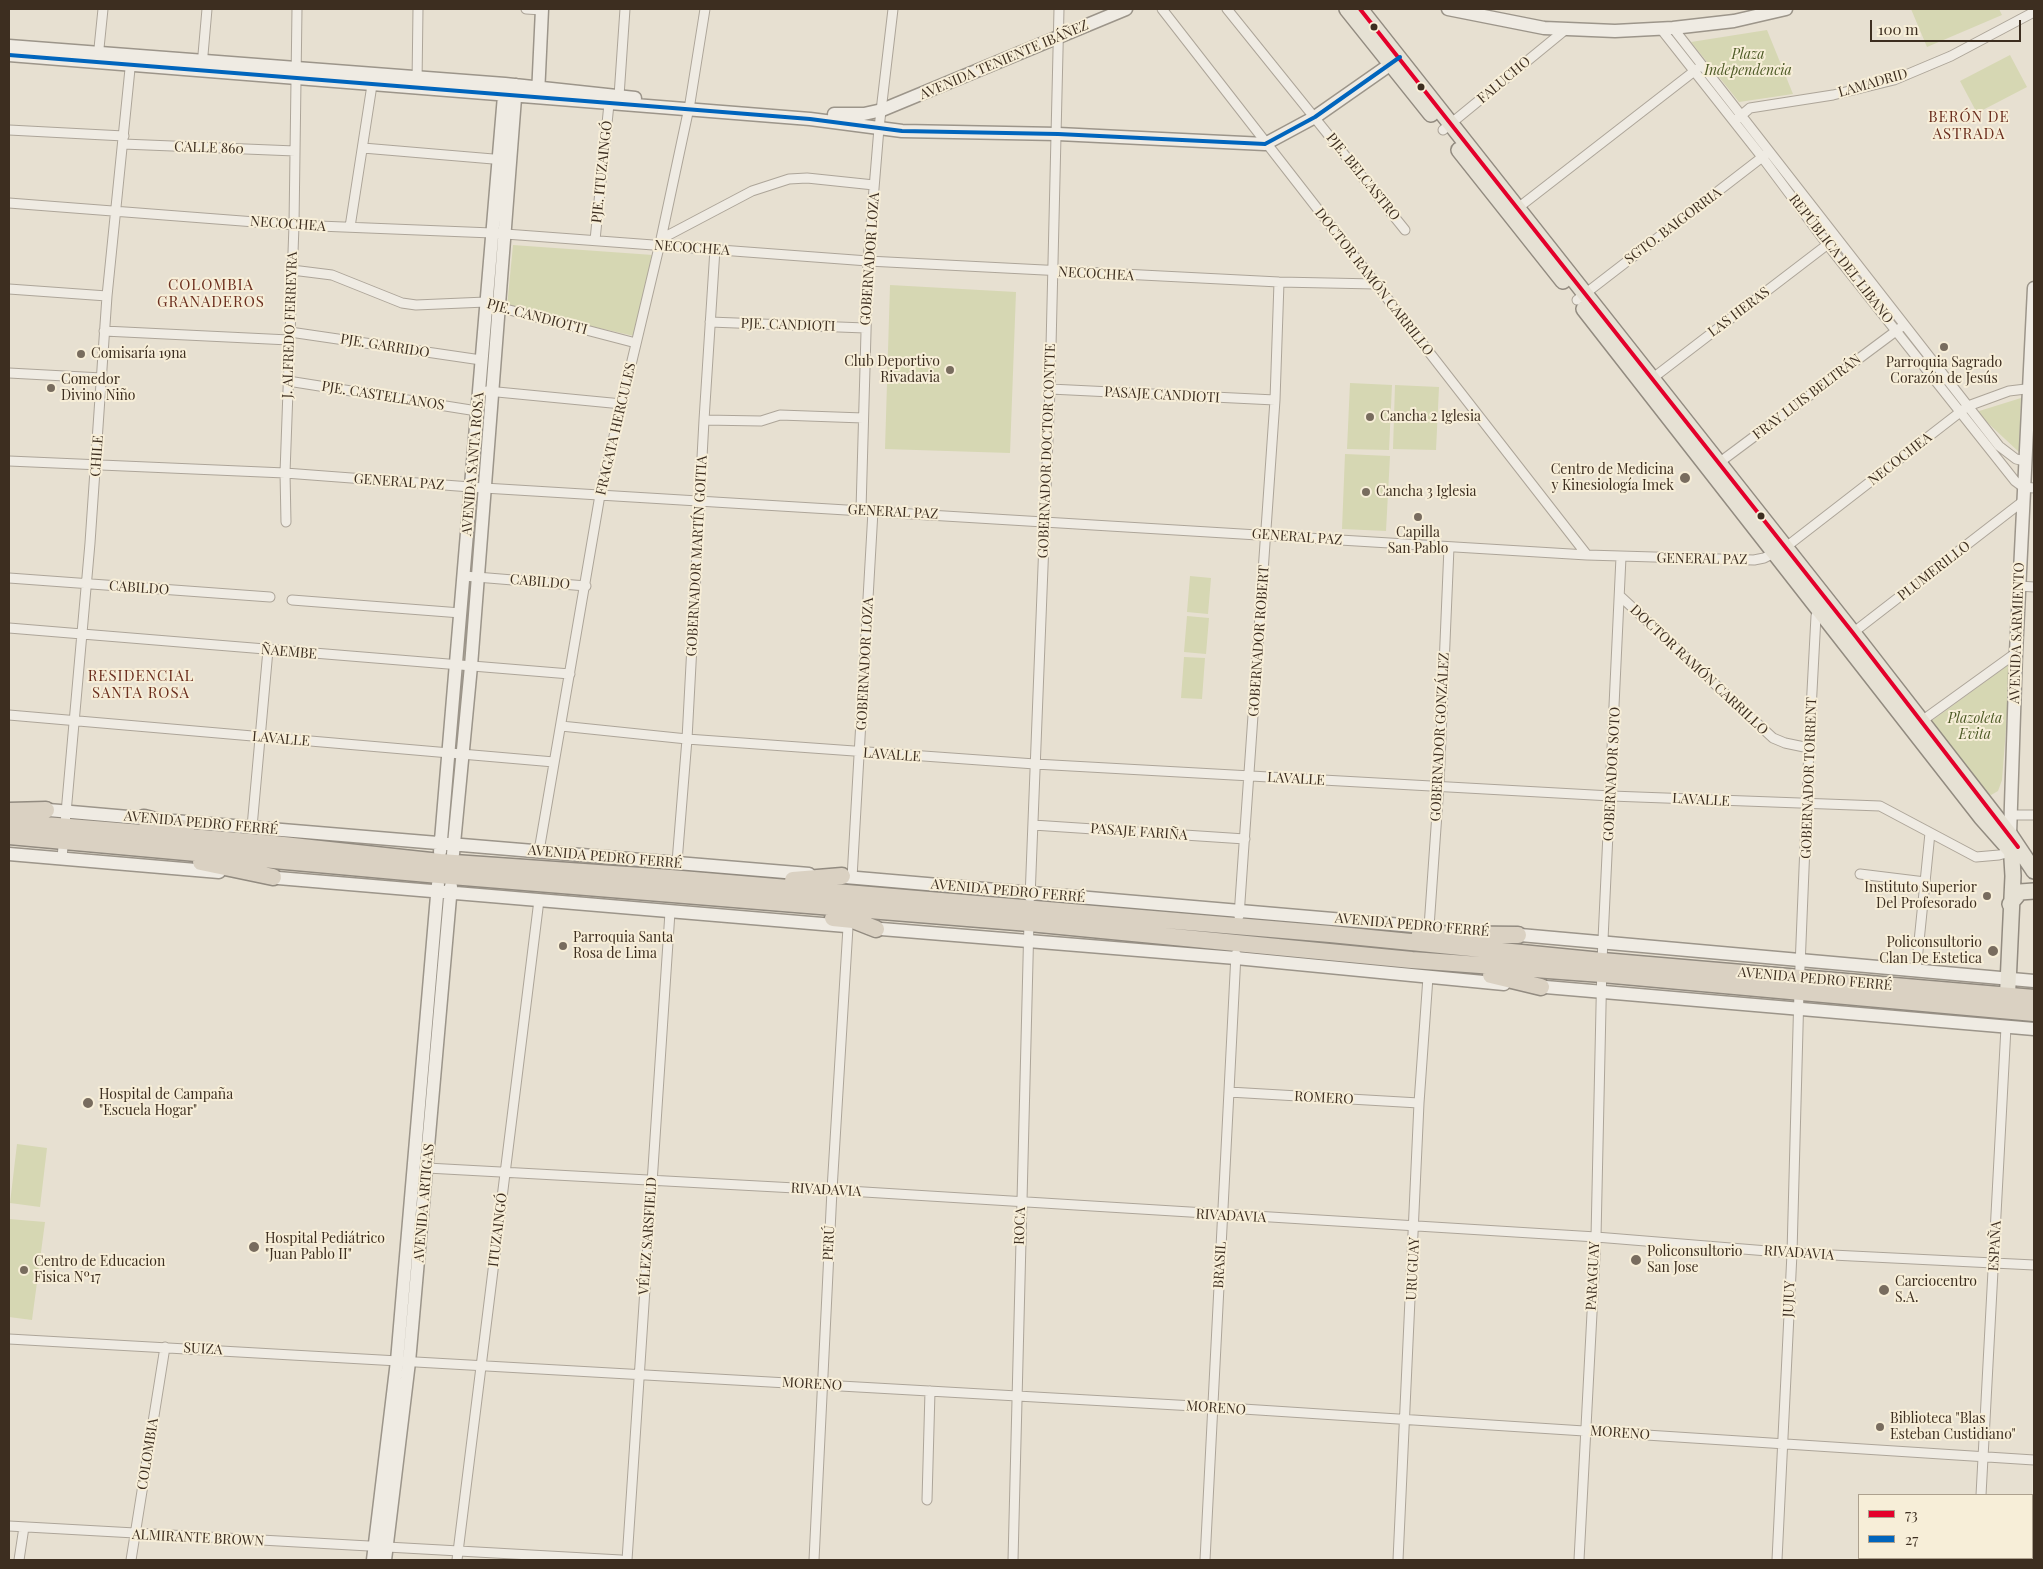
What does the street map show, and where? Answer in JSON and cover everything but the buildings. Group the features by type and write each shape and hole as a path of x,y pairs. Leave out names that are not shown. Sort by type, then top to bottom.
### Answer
{"highway":[{"path":"9,811 46,810"},
{"path":"144,818 190,830 274,844"},
{"name":"AVENIDA PEDRO FERRÉ","path":"9,822 274,844 446,869"},
{"name":"AVENIDA PEDRO FERRÉ","path":"9,836 65,826 120,846 669,886 1029,916 1237,942 1412,960 1602,968 1800,984 2007,1011"},
{"path":"120,846 273,877"},
{"path":"669,886 847,877"},
{"path":"669,886 765,912 853,920 876,929"},
{"name":"AVENIDA PEDRO FERRÉ","path":"1237,942 1330,934 1602,968"},
{"path":"1330,934 1518,934"},
{"path":"1412,960 1510,978 1541,987"},
{"path":"2007,1011 2034,998"},
{"path":"2007,1011 2034,1013"}],"main road":[{"path":"538,92 542,9"},
{"name":"AVENIDA TENIENTE IBÁÑEZ","path":"882,110 1126,9"},
{"path":"1347,9 1396,61"},
{"path":"1360,9 1396,61 1447,127 1917,724 2010,835"},
{"path":"1448,9 1483,17 1565,30 1616,31 1667,29 1734,21 1786,9"},
{"path":"9,46 131,60 538,92 689,106 835,121 902,131 1058,134 1264,144 1315,118 1396,61"},
{"path":"9,55 98,57"},
{"path":"297,73 372,85 417,83"},
{"name":"AVENIDA SANTA ROSA","path":"448,845 464,754 484,488 485,391 510,90"},
{"path":"689,106 840,114 882,110"},
{"name":"AVENIDA SARMIENTO","path":"2007,1011 2010,904 2016,850 2010,835 2010,815 2016,653 2022,502 2029,488 2025,461 2031,388 2034,288"},
{"name":"AVENIDA SANTA ROSA","path":"448,845 450,753 470,487 477,411 485,391 481,360 492,304"},
{"path":"1917,724 1981,817 2016,850 2034,871"},
{"name":"AVENIDA PEDRO FERRÉ","path":"9,807 46,810 65,826 144,818 1240,910 2034,981"},
{"name":"AVENIDA ARTIGAS","path":"403,1361 448,845"},
{"name":"AVENIDA PEDRO FERRÉ","path":"9,854 670,912 1028,940 1237,942 1428,977 1799,1008 2007,1011"},
{"path":"2010,904 2020,892 2034,891"},
{"name":"AVENIDA ARTIGAS","path":"380,1554 427,1168 444,892"},
{"path":"2007,1011 2034,1029"}],"street":[{"path":"98,57 103,9"},
{"path":"202,66 208,9"},
{"name":"J. ALFREDO FERREYRA","path":"286,522 285,473 294,225 297,9"},
{"path":"417,83 418,9"},
{"path":"526,9 542,9"},
{"name":"PJE. ITUZAINGÓ","path":"595,240 625,9"},
{"name":"FRAGATA HERCULES","path":"539,851 586,586 600,495 660,242 689,106 704,9"},
{"name":"GOBERNADOR LOZA","path":"860,510 868,261 879,128 893,9"},
{"name":"GOBERNADOR DOCTOR CONTTE","path":"1030,892 1050,389 1058,134 1059,9"},
{"name":"DOCTOR RAMÓN CARRILLO","path":"1162,9 1264,144 1376,284 1587,555"},
{"name":"PJE. BELCASTRO","path":"1227,9 1405,230"},
{"name":"LAMADRID","path":"1734,122 1750,108 1833,95 1894,80 1950,56 2034,12"},
{"name":"REPÚBLICA DEL LIBANO","path":"1667,29 1698,69 1734,122 1765,154 1905,324 2016,481 2029,488"},
{"name":"FALUCHO","path":"1447,127 1565,30"},
{"name":"CHILE","path":"62,858 87,585 107,296 131,60"},
{"path":"1514,211 1698,69"},
{"name":"REPÚBLICA DEL LIBANO","path":"1698,69 1742,116 1765,154 1827,244 1897,330 1964,409 2000,446 2016,459 2025,461"},
{"path":"350,227 372,85"},
{"name":"CALLE 860","path":"9,130 124,140 295,151"},
{"path":"363,148 504,160"},
{"name":"SGTO. BAIGORRIA","path":"1581,296 1765,154"},
{"path":"660,242 752,191 789,179 807,178 874,185"},
{"name":"NECOCHEA","path":"9,203 294,225 660,242 715,249 868,261 1279,282 1376,284"},
{"name":"LAS HERAS","path":"1648,382 1835,238"},
{"name":"GOBERNADOR MARTÍN GOITIA","path":"677,862 687,739 715,249"},
{"name":"PJE. CANDIOTTI","path":"292,270 332,275 402,303 416,306 492,304 636,343"},
{"name":"GOBERNADOR ROBERT","path":"1240,910 1275,400 1279,282"},
{"path":"9,289 107,296"},
{"name":"PJE. CANDIOTI","path":"710,322 865,328"},
{"name":"FRAY LUIS BELTRÁN","path":"1714,466 1905,324"},
{"name":"PJE. GARRIDO","path":"104,331 290,336 481,360"},
{"path":"9,373 102,378"},
{"name":"PJE. CASTELLANOS","path":"288,381 477,411"},
{"name":"NECOCHEA","path":"1781,550 1964,409 1982,399 2031,388"},
{"name":"PASAJE CANDIOTI","path":"1050,389 1275,400"},
{"path":"485,391 622,404"},
{"path":"704,420 761,421 780,415 863,418"},
{"name":"GENERAL PAZ","path":"9,460 285,473 484,488 1621,557 1754,560 1781,550"},
{"name":"PLUMERILLO","path":"1849,636 2022,502"},
{"name":"GOBERNADOR LOZA","path":"847,877 861,753 873,511"},
{"name":"GOBERNADOR GONZÁLEZ","path":"1429,927 1438,785 1449,547"},
{"name":"GOBERNADOR SOTO","path":"1602,992 1621,557"},
{"name":"CABILDO","path":"464,576 586,586"},
{"name":"CABILDO","path":"9,578 270,597"},
{"path":"2019,586 2034,587"},
{"name":"DOCTOR RAMÓN CARRILLO","path":"1620,596 1773,738 1785,743 1809,748"},
{"path":"292,600 461,613"},
{"name":"GOBERNADOR TORRENT","path":"1800,984 1816,616 1824,605"},
{"name":"ÑAEMBE","path":"9,628 570,674"},
{"path":"252,827 268,650"},
{"path":"1917,724 2016,653"},
{"name":"LAVALLE","path":"9,715 554,762"},
{"name":"LAVALLE","path":"561,726 687,739 861,753 1035,764 1611,796 1880,806 1976,857 2016,850"},
{"path":"2010,815 2034,815"},
{"name":"PASAJE FARIÑA","path":"1033,825 1245,839"},
{"path":"1916,971 1930,833"},
{"path":"1860,874 1925,882"},
{"name":"ROCA","path":"1013,1560 1030,892"},
{"name":"ITUZAINGÓ","path":"457,1560 539,900"},
{"name":"BRASIL","path":"1205,1560 1222,1216 1240,910"},
{"name":"VÉLEZ SARSFIELD","path":"627,1560 670,912"},
{"name":"PERÚ","path":"814,1560 832,1190 848,926"},
{"name":"URUGUAY","path":"1398,1560 1415,1226 1419,1104 1428,977"},
{"name":"JUJUY","path":"1777,1560 1781,1443 1792,1253 1800,984"},
{"name":"PARAGUAY","path":"1579,1560 1584,1430 1596,1237 1602,992"},
{"name":"ESPAÑA","path":"1982,1494 2007,1011"},
{"name":"ROMERO","path":"1229,1092 1419,1104"},
{"name":"RIVADAVIA","path":"427,1168 832,1190 1222,1216 1596,1237 1792,1253 2034,1265"},
{"name":"SUIZA","path":"9,1338 403,1361"},
{"name":"COLOMBIA","path":"131,1560 164,1347"},
{"name":"MORENO","path":"403,1361 1212,1407 1405,1421 1584,1430 2034,1460"},
{"path":"927,1500 930,1391"},
{"name":"ALMIRANTE BROWN","path":"9,1526 135,1534 380,1554 458,1550 621,1560"},
{"path":"19,1560 24,1526"}],"green space":[{"path":"1911,9 1999,9 2002,15 1927,47"},
{"name":"Plaza Independencia","path":"1767,30 1793,94 1739,102 1691,42"},
{"path":"2010,55 2027,87 1977,113 1960,81"},
{"path":"513,245 653,255 634,336 507,307"},
{"name":"Club Deportivo Rivadavia","path":"890,285 1016,292 1010,453 885,449"},
{"name":"Cancha 2 Iglesia","path":"1350,383 1392,385 1389,450 1347,449"},
{"path":"1395,385 1439,387 1436,450 1393,449"},
{"path":"2021,398 2019,452 1976,412"},
{"name":"Cancha 3 Iglesia","path":"1345,454 1390,456 1386,531 1342,529"},
{"path":"1190,576 1211,578 1208,614 1187,612"},
{"path":"1187,616 1209,618 1206,654 1184,652"},
{"path":"1184,657 1205,658 1202,699 1181,698"},
{"name":"Plazoleta Evita","path":"2011,663 2002,780 1998,791 1991,795 1987,794 1930,722"},
{"path":"17,1144 47,1148 40,1207 10,1203"},
{"name":"Centro de Educacion Fisica Nº17","path":"9,1219 45,1222 32,1320 9,1317"}],"transit line":[{"name":"73","path":"1360,9 1853,633 2018,847"},
{"name":"27","path":"9,55 810,119 902,131 1058,134 1265,144 1315,117 1400,57"}],"place":[{"name":"Parroquia Sagrado Corazón de Jesús","path":"1944,347"},
{"name":"Comisaría 19na","path":"81,354"},
{"name":"Club Deportivo Rivadavia","path":"950,370"},
{"name":"Comedor Divino Niño","path":"51,388"},
{"name":"Cancha 2 Iglesia","path":"1370,417"},
{"name":"Centro de Medicina y Kinesiología Imek","path":"1685,478"},
{"name":"Cancha 3 Iglesia","path":"1366,492"},
{"name":"Capilla San Pablo","path":"1418,517"},
{"name":"Instituto Superior Del Profesorado","path":"1987,896"},
{"name":"Parroquia Santa Rosa de Lima","path":"563,946"},
{"name":"Policonsultorio Clan De Estetica","path":"1993,951"},
{"name":"Hospital de Campaña \"Escuela Hogar\"","path":"88,1103"},
{"name":"Hospital Pediátrico \"Juan Pablo II\"","path":"254,1247"},
{"name":"Policonsultorio San Jose","path":"1636,1260"},
{"name":"Centro de Educacion Fisica Nº17","path":"24,1270"},
{"name":"Carciocentro S.A.","path":"1884,1290"},
{"name":"Biblioteca \"Blas Esteban Custidiano\"","path":"1880,1427"}],"district":[{"name":"BERÓN DE ASTRADA","path":"1969,126"},
{"name":"COLOMBIA GRANADEROS","path":"211,294"},
{"name":"RESIDENCIAL SANTA ROSA","path":"141,684"}]}
